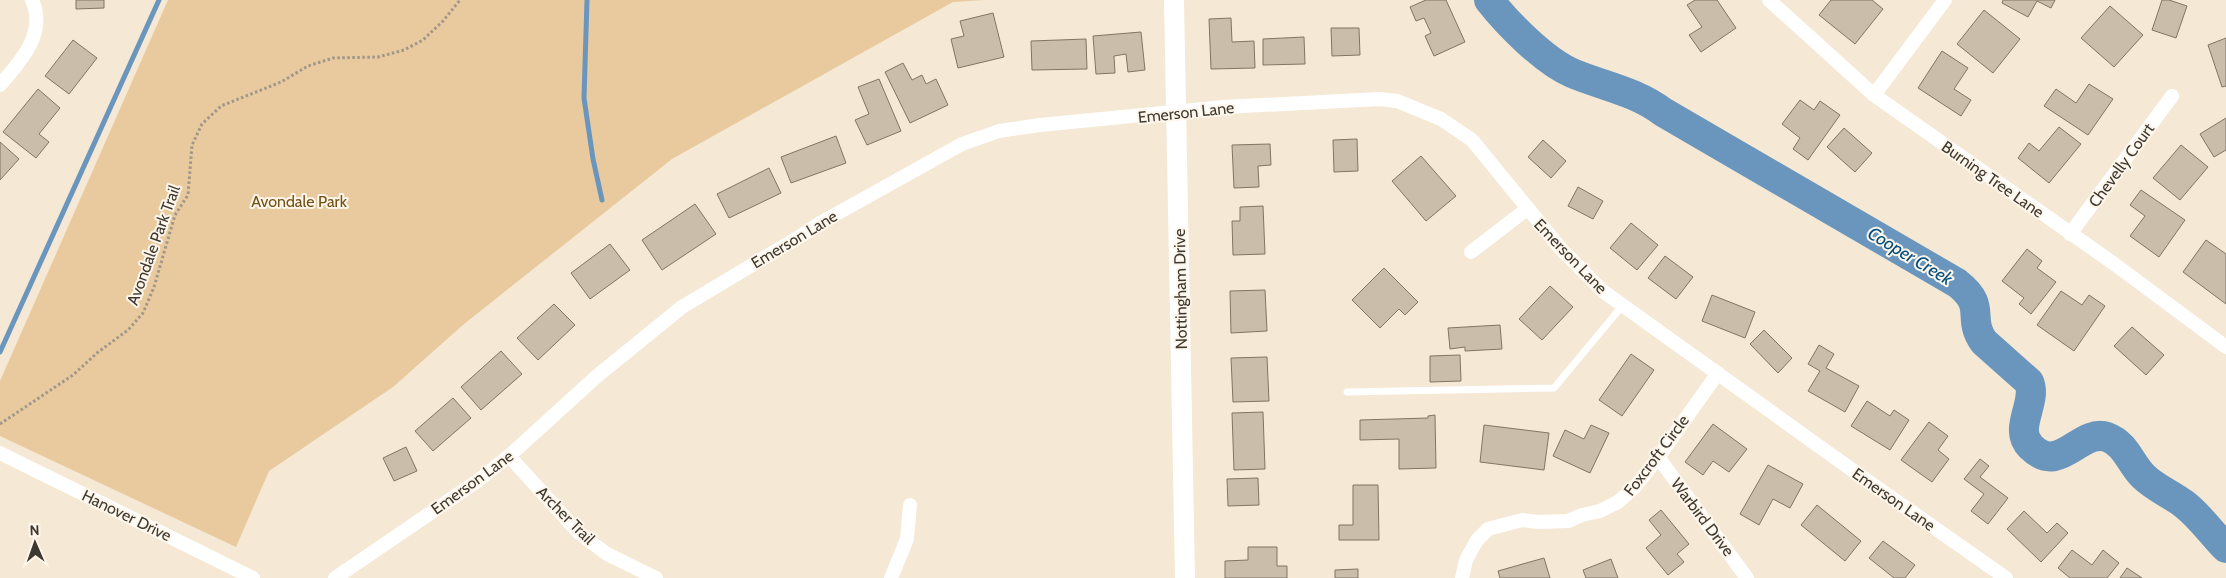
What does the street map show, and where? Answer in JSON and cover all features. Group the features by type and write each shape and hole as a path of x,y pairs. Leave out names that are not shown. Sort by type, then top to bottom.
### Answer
{"street":[{"path":"0,85 20,61 38,28 37,11 32,0"},
{"name":"Nottingham Drive","path":"1174,0 1185,578"},
{"name":"Burning Tree Lane","path":"1769,0 1874,96 2113,263 2226,347"},
{"path":"1874,96 1945,0"},
{"name":"Chevelly Court","path":"2070,234 2172,96"},
{"name":"Emerson Lane","path":"335,578 476,482 509,456 597,376 682,307 820,223 962,144 999,132 1040,125 1176,112 1380,99 1397,101 1441,119 1472,140 1561,249 1604,292 2006,578"},
{"path":"1471,252 1527,209"},
{"name":"Foxcroft Circle","path":"1462,578 1466,560 1477,540 1488,529 1522,520 1538,522 1568,521 1582,515 1600,511 1618,502 1634,488 1718,373"},
{"name":"Hanover Drive","path":"0,453 253,578"},
{"name":"Archer Trail","path":"509,456 579,533 607,554 656,578"},
{"name":"Warbird Drive","path":"1658,456 1747,578"},
{"path":"891,578 907,538 910,505"}],"lane":[{"path":"1347,392 1554,388 1623,305"}],"path":[{"name":"Avondale Park Trail","path":"0,424 73,375 97,353 128,330 143,313 154,287 175,215 188,196 192,145 202,124 221,106 281,82 308,66 333,58 378,57 404,50 423,40 443,21 460,0"}],"green space":[{"name":"Avondale Park","path":"168,0 985,0 953,2 672,159 464,324 393,387 269,471 236,547 0,436 0,381"}],"building":[{"path":"76,0 104,0 104,8 76,9"},
{"path":"1426,0 1446,0 1465,42 1434,56 1425,36 1431,33 1424,18 1416,21 1410,7"},
{"path":"1695,0 1717,0 1736,28 1701,52 1689,35 1702,27 1687,5"},
{"path":"1831,0 1872,0 1883,9 1855,44 1819,15"},
{"path":"2003,0 2055,0 2051,8 2037,1 2028,17 2002,3"},
{"path":"2162,0 2169,0 2187,6 2176,38 2152,30"},
{"path":"2110,6 2143,35 2114,67 2081,38"},
{"path":"1984,10 2020,39 1993,73 1957,44"},
{"path":"993,13 1004,57 958,68 951,39 964,36 960,21"},
{"path":"1231,18 1232,42 1254,41 1255,68 1211,69 1209,19"},
{"path":"1331,28 1359,28 1360,55 1332,56"},
{"path":"1141,32 1145,70 1128,72 1126,54 1114,56 1115,73 1096,74 1093,36"},
{"path":"1304,37 1305,64 1263,65 1263,39"},
{"path":"2226,38 2226,86 2222,87 2208,45"},
{"path":"1086,39 1087,69 1032,70 1031,41"},
{"path":"73,40 97,58 69,94 45,76"},
{"path":"1942,51 1968,68 1954,89 1971,100 1961,116 1918,88"},
{"path":"903,63 912,80 922,75 926,84 936,79 948,105 910,123 885,72"},
{"path":"879,79 901,131 867,145 855,120 869,114 858,87"},
{"path":"2089,84 2113,99 2088,135 2044,106 2056,89 2076,103"},
{"path":"38,89 60,108 39,134 49,142 36,158 3,132"},
{"path":"1800,100 1814,110 1820,101 1840,115 1808,160 1793,149 1800,138 1782,124"},
{"path":"2226,118 2226,150 2214,157 2200,134"},
{"path":"2059,127 2081,144 2049,183 2018,158 2029,143 2039,151"},
{"path":"1844,128 1872,153 1855,172 1827,147"},
{"path":"836,136 846,163 791,183 781,157"},
{"path":"1357,139 1358,171 1334,172 1333,140"},
{"path":"1543,140 1566,161 1551,178 1528,157"},
{"path":"0,142 19,159 0,180"},
{"path":"1270,144 1271,165 1258,166 1259,187 1234,188 1232,145"},
{"path":"2181,145 2208,167 2180,200 2153,178"},
{"path":"1421,156 1456,196 1426,221 1392,181"},
{"path":"769,168 781,193 729,218 717,194"},
{"path":"1578,187 1603,201 1593,219 1568,206"},
{"path":"2141,190 2185,220 2159,257 2130,236 2145,216 2130,205"},
{"path":"695,204 716,234 662,270 642,240"},
{"path":"1263,206 1265,254 1233,255 1232,221 1240,221 1240,207"},
{"path":"1631,223 1658,245 1637,270 1610,248"},
{"path":"2206,240 2226,254 2226,304 2183,272"},
{"path":"610,244 630,270 590,299 571,273"},
{"path":"2027,249 2042,261 2037,268 2056,282 2031,314 2019,304 2024,298 2002,281"},
{"path":"1665,256 1693,277 1676,299 1648,278"},
{"path":"1384,268 1418,302 1405,315 1399,309 1380,328 1352,300"},
{"path":"1550,286 1573,307 1542,340 1519,319"},
{"path":"1265,290 1267,331 1231,333 1230,291"},
{"path":"2061,291 2082,305 2089,295 2105,306 2074,351 2037,325"},
{"path":"1712,295 1755,312 1745,338 1702,321"},
{"path":"554,304 575,325 538,360 517,338"},
{"path":"1500,325 1502,349 1465,351 1465,347 1450,349 1448,328"},
{"path":"2132,327 2164,355 2146,375 2114,346"},
{"path":"1764,330 1792,358 1778,373 1750,344"},
{"path":"1819,345 1834,354 1826,368 1859,386 1845,412 1808,391 1820,371 1808,364"},
{"path":"501,351 522,374 481,410 461,387"},
{"path":"1631,354 1654,370 1622,416 1599,400"},
{"path":"1460,355 1461,381 1430,382 1430,356"},
{"path":"1267,357 1269,401 1233,402 1231,358"},
{"path":"453,398 471,418 433,451 415,431"},
{"path":"1867,401 1890,416 1894,410 1909,420 1890,450 1851,426"},
{"path":"1263,412 1265,469 1234,470 1232,413"},
{"path":"1435,415 1436,468 1399,469 1399,439 1360,440 1360,420 1428,418 1428,416"},
{"path":"1929,422 1948,436 1938,450 1949,459 1932,482 1901,460"},
{"path":"1713,424 1747,449 1729,472 1713,461 1703,475 1685,462"},
{"path":"1484,425 1549,433 1544,470 1480,462"},
{"path":"1591,425 1609,433 1590,473 1553,456 1565,430 1584,439"},
{"path":"406,447 417,471 394,481 383,458"},
{"path":"1980,459 1989,466 1980,477 2008,498 1988,524 1971,511 1984,494 1964,479"},
{"path":"1768,465 1803,484 1790,508 1773,499 1759,525 1740,514"},
{"path":"1258,478 1259,505 1228,506 1227,479"},
{"path":"1353,485 1378,485 1379,540 1339,540 1339,525 1353,525"},
{"path":"1817,505 1861,541 1845,561 1801,525"},
{"path":"1661,510 1689,544 1677,554 1684,562 1668,575 1646,548 1661,535 1649,520"},
{"path":"2024,511 2047,533 2057,523 2068,533 2041,562 2007,529"},
{"path":"1883,541 1915,565 1905,578 1894,578 1869,558"},
{"path":"1248,547 1277,547 1277,566 1287,566 1287,578 1225,578 1225,561 1248,560"},
{"path":"2072,550 2092,565 2103,550 2119,563 2107,578 2070,578 2058,568"},
{"path":"1544,558 1550,578 1500,578 1498,571"},
{"path":"1611,559 1618,578 1586,578 1583,570"},
{"path":"2127,568 2142,578 2120,578"},
{"path":"1358,569 1358,578 1335,578 1335,570"}],"waterway":[{"path":"0,352 159,0"},
{"path":"587,0 584,98 593,159 602,200"},
{"name":"Cooper Creek","path":"1489,0 1527,41 1561,67 1584,78 1641,99 1957,283 1972,299 1977,326 1984,342 2029,382 2031,390 2024,432 2026,440 2031,447 2041,455 2051,456 2061,454 2097,436 2113,440 2119,444 2143,476 2190,509 2226,548"}]}
